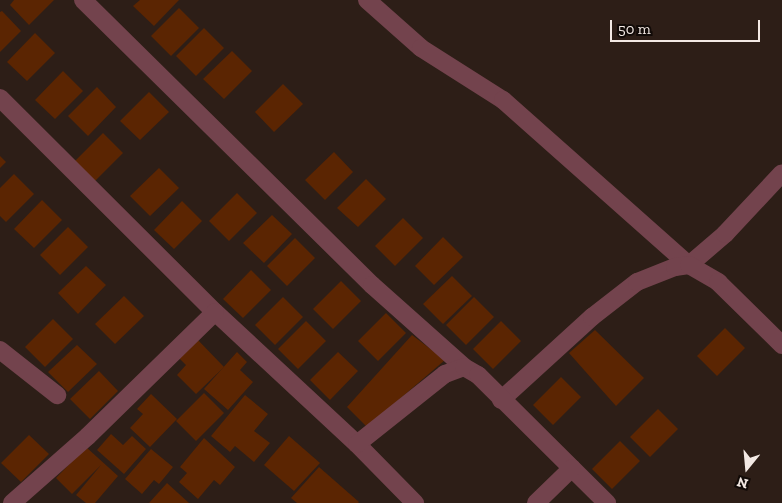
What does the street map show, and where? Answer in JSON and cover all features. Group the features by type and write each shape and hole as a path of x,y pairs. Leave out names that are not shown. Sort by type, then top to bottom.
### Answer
{"street":[{"path":"83,0 372,285 464,367 478,375 501,400 607,503"},
{"path":"367,0 422,48 503,100 689,264 718,282 782,345"},
{"path":"0,98 215,312 357,444 415,503"},
{"path":"501,400 592,317 637,282 656,272 689,264 725,234 782,173"},
{"path":"12,503 88,436 215,312"},
{"path":"0,350 57,395"},
{"path":"357,444 444,374 464,367"},
{"path":"536,503 572,468"}],"building":[{"path":"14,0 54,0 29,25 10,5"},
{"path":"140,0 179,0 154,26 133,6"},
{"path":"179,8 199,28 171,56 151,36"},
{"path":"2,11 21,31 0,52 0,12"},
{"path":"204,28 224,48 196,76 176,56"},
{"path":"35,33 55,53 27,81 7,62"},
{"path":"232,51 252,71 224,99 203,79"},
{"path":"63,71 83,91 55,119 35,100"},
{"path":"283,84 303,104 274,132 255,112"},
{"path":"97,87 116,107 88,136 68,116"},
{"path":"149,92 169,112 140,140 120,121"},
{"path":"103,133 123,153 95,181 75,161"},
{"path":"334,152 353,172 325,200 305,180"},
{"path":"0,156 6,162 0,168"},
{"path":"159,168 179,188 150,216 130,196"},
{"path":"14,174 34,194 6,222 0,216 0,188"},
{"path":"366,179 386,199 358,227 337,208"},
{"path":"237,193 257,213 229,241 209,221"},
{"path":"42,200 62,220 34,248 14,229"},
{"path":"182,201 202,221 174,249 154,230"},
{"path":"272,215 292,234 264,263 243,243"},
{"path":"403,218 423,238 395,266 375,246"},
{"path":"68,227 88,247 60,275 40,255"},
{"path":"443,237 463,257 434,285 415,266"},
{"path":"295,238 315,258 287,286 267,266"},
{"path":"86,266 106,285 78,314 58,293"},
{"path":"251,270 271,290 243,318 223,299"},
{"path":"452,276 472,296 443,324 423,304"},
{"path":"341,281 361,301 333,329 313,309"},
{"path":"124,296 144,316 115,344 95,324"},
{"path":"283,297 303,317 275,345 255,325"},
{"path":"474,297 494,317 466,345 446,325"},
{"path":"386,313 406,333 378,361 358,341"},
{"path":"53,319 73,339 45,367 25,347"},
{"path":"306,321 326,341 298,369 278,349"},
{"path":"501,321 521,341 493,369 473,349"},
{"path":"725,328 745,348 717,376 697,356"},
{"path":"595,330 644,378 616,406 569,353"},
{"path":"412,335 445,360 367,427 347,407"},
{"path":"196,338 224,367 196,394 177,375 186,365 177,356"},
{"path":"77,345 97,364 68,392 48,372"},
{"path":"237,352 247,362 240,370 253,382 228,410 204,389"},
{"path":"338,352 358,371 330,400 310,380"},
{"path":"99,371 118,391 90,419 70,399"},
{"path":"561,377 581,397 553,425 533,405"},
{"path":"204,393 224,413 196,441 176,421"},
{"path":"151,394 177,419 150,447 130,428 143,414 137,409"},
{"path":"245,395 268,414 254,431 270,443 254,462 235,446 230,452 211,436"},
{"path":"658,409 678,429 650,457 630,437"},
{"path":"111,434 123,445 132,436 146,449 124,474 97,450"},
{"path":"29,435 49,454 21,482 1,463"},
{"path":"289,436 320,463 294,491 264,465"},
{"path":"204,438 235,467 220,485 214,480 198,499 179,482 187,473 180,467"},
{"path":"620,441 640,461 612,489 592,469"},
{"path":"86,447 118,476 95,503 86,503 76,495 101,465 72,494 56,478"},
{"path":"151,449 173,467 159,484 154,480 142,494 125,479"},
{"path":"319,467 359,502 297,503 291,498"},
{"path":"167,483 189,503 149,503"}]}
